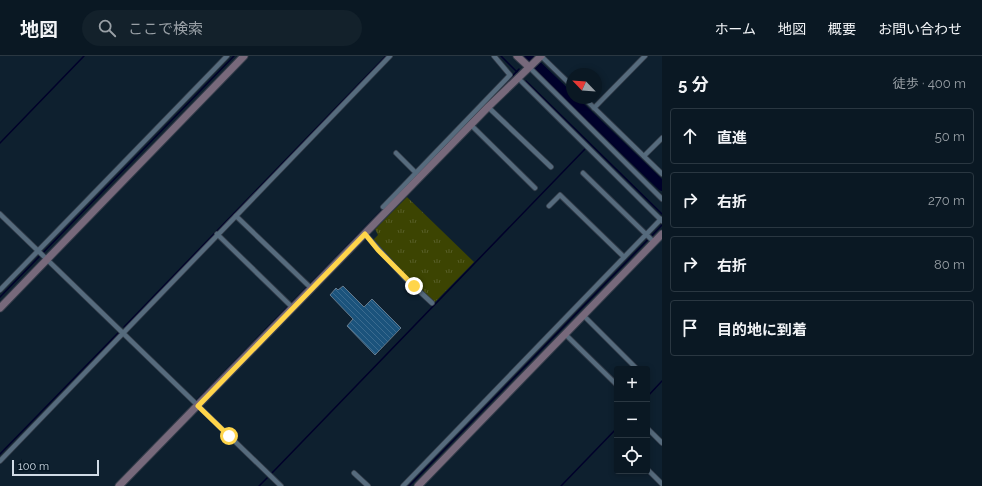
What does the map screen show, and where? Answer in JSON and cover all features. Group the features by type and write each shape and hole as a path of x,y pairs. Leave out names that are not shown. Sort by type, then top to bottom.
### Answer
{"street":[{"path":"0,308 42,255 227,56"},
{"path":"0,290 42,255 244,56"},
{"path":"0,461 390,56"},
{"path":"403,486 437,458 578,314 629,258 650,238 661,220 494,56"},
{"path":"517,56 530,67 662,198"},
{"path":"594,108 645,56"},
{"path":"119,486 198,406 291,306 365,234 396,197 514,77 530,67 540,57 566,81"},
{"path":"470,122 488,107 514,77"},
{"path":"590,104 662,174"},
{"path":"488,107 551,167"},
{"path":"470,122 535,188"},
{"path":"644,156 662,138"},
{"path":"396,153 419,173"},
{"path":"583,173 650,238"},
{"path":"549,206 560,195 629,258"},
{"path":"383,207 396,197"},
{"path":"0,214 281,486"},
{"path":"236,216 310,287"},
{"path":"217,234 291,306"},
{"path":"365,234 404,277 432,303"},
{"path":"418,486 437,458 541,351 565,334 578,314 629,258 650,238 662,234"},
{"path":"578,314 634,366"},
{"path":"565,334 614,382"},
{"path":"650,433 662,443"},
{"path":"650,472 662,484"},
{"path":"354,473 368,486"}],"green space":[{"path":"407,197 474,262 434,303 372,241 378,235 375,229"}],"building":[{"path":"343,286 364,307 372,299 401,328 375,355 347,326 353,319 330,295 336,288 338,290"}],"waterway":[{"path":"0,143 84,56"},
{"path":"0,297 234,56"},
{"path":"124,327 386,56"},
{"path":"501,56 518,73"},
{"path":"527,56 662,186"},
{"path":"528,61 533,56"},
{"path":"461,130 519,69"},
{"path":"526,81 662,214"},
{"path":"272,473 586,148"},
{"path":"310,284 384,208"},
{"path":"409,486 662,225"},
{"path":"197,400 307,287"},
{"path":"0,454 118,333"},
{"path":"650,394 662,381"},
{"path":"148,452 193,405"},
{"path":"561,486 614,431"},
{"path":"259,486 267,478"}],"route":[{"path":"229,436 198,406 365,234 378,250 414,286"}]}
